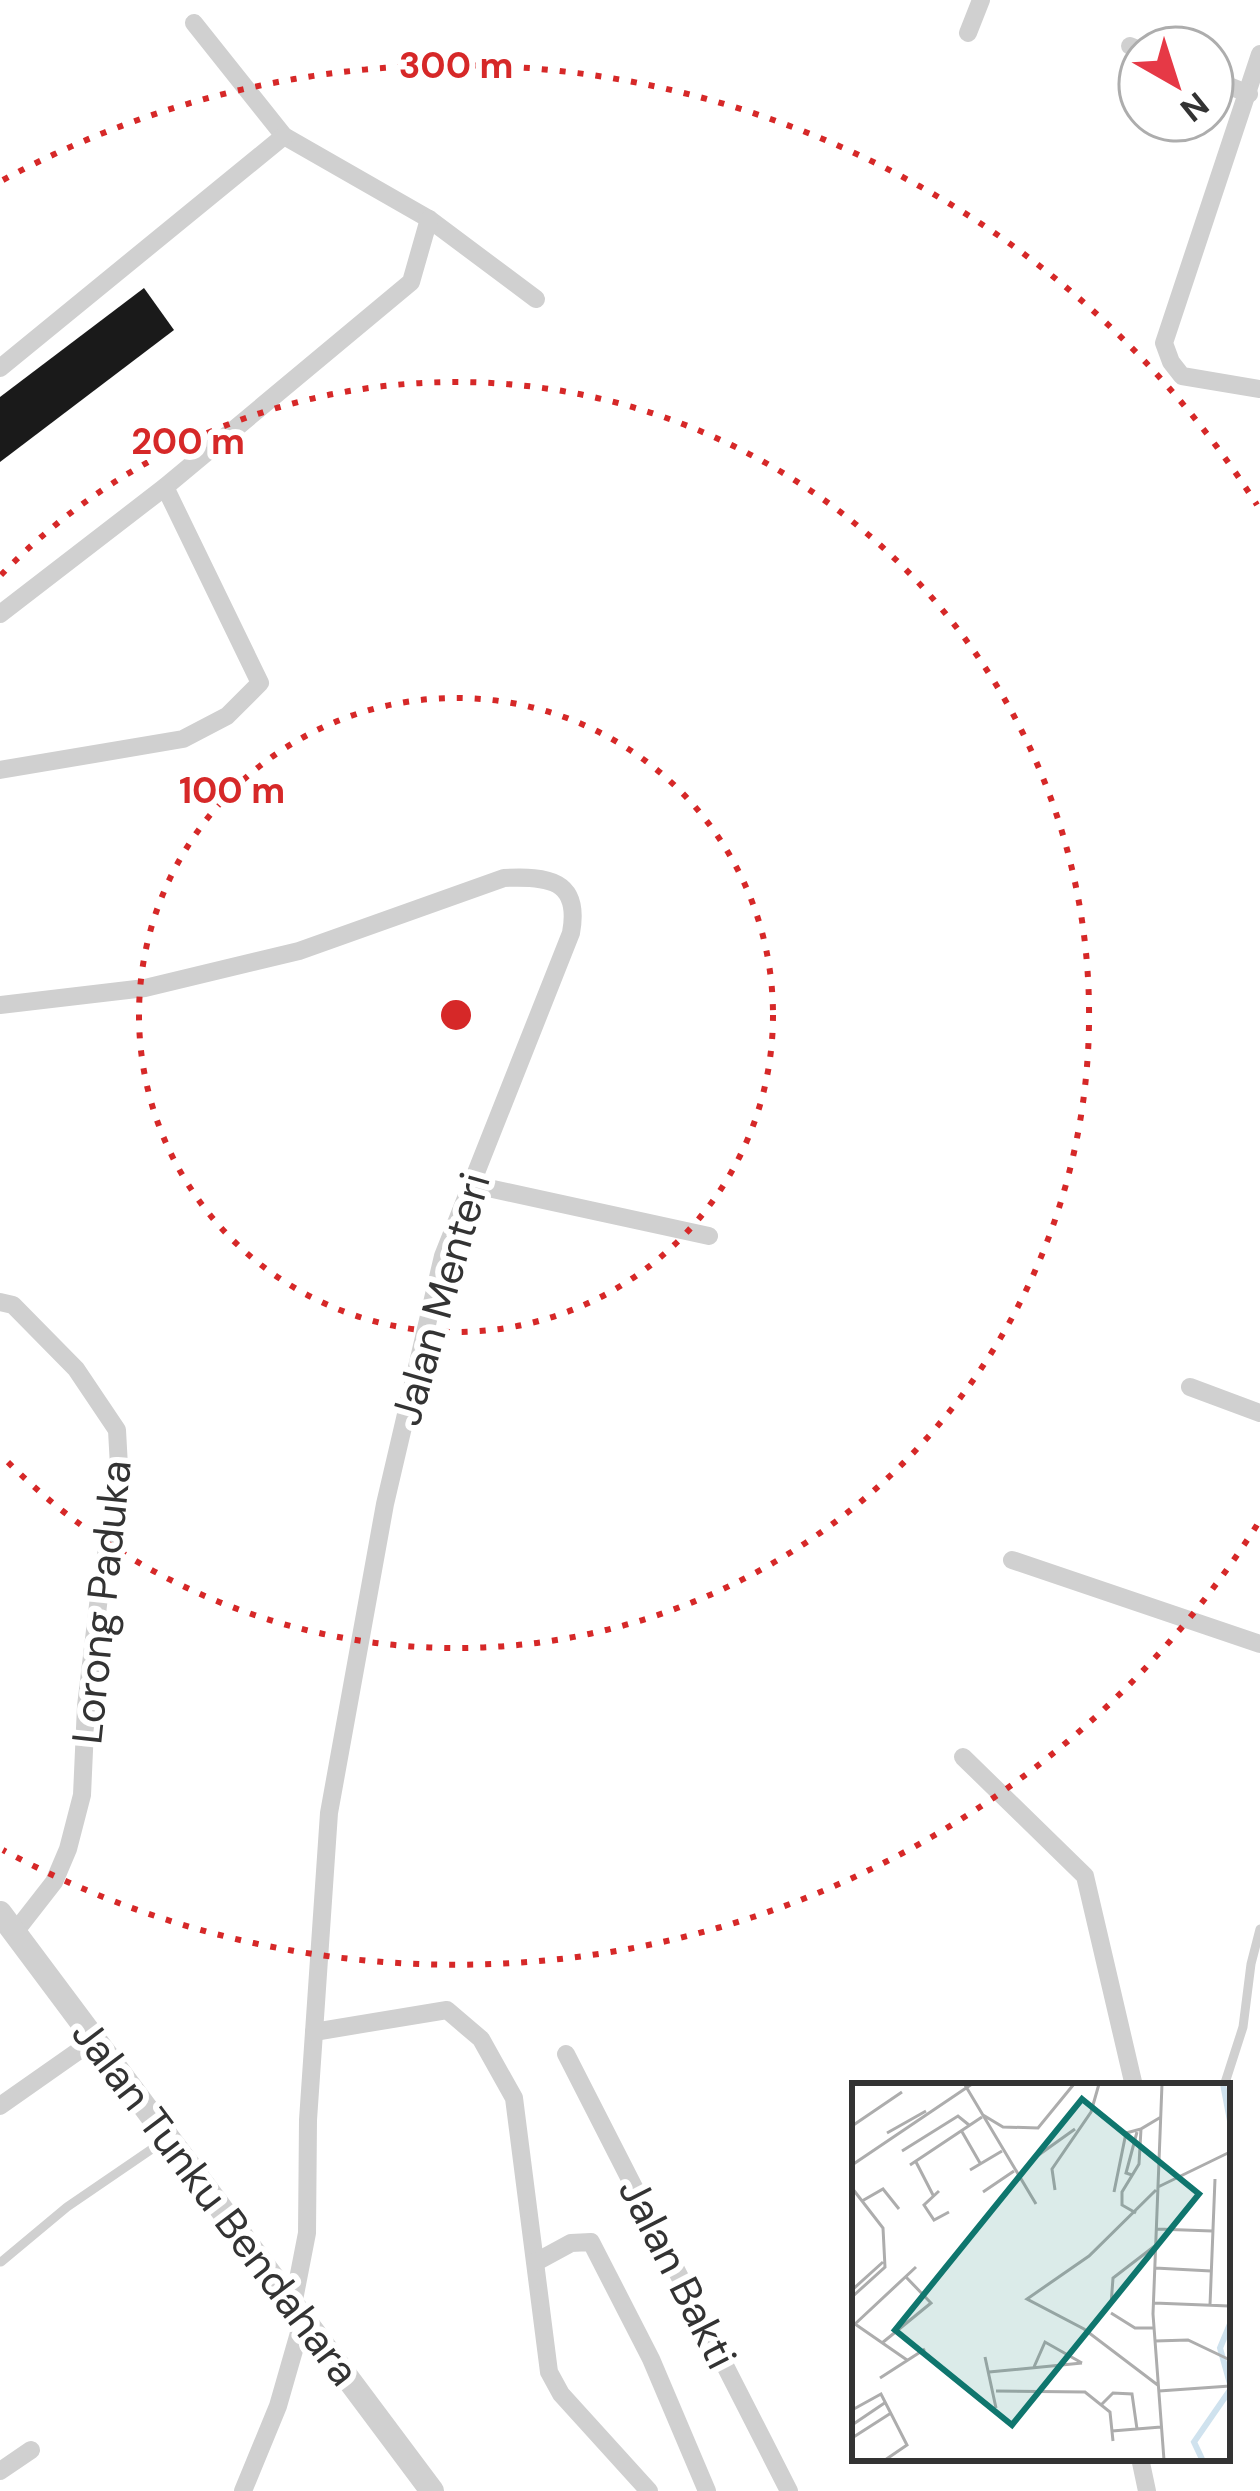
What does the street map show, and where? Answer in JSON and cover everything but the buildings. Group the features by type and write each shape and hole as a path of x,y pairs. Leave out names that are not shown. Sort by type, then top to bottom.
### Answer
{"street":[{"path":"968,32 981,0"},
{"path":"194,22 284,136 429,219 536,298"},
{"path":"1260,54 1164,343 1182,376 1260,389"},
{"path":"1236,89 1249,94"},
{"path":"0,368 284,136"},
{"path":"0,614 165,487 411,282 429,219"},
{"path":"0,770 183,740 227,716 260,683 165,487"},
{"name":"Jalan Menteri","path":"0,1006 145,988 299,951 504,878 539,877 556,882 569,896 574,914 572,932 443,1256 381,1526 329,1813 308,2120 308,2234 298,2312 278,2406 243,2491"},
{"path":"470,1184 709,1236"},
{"name":"Lorong Paduka","path":"0,1302 13,1305 76,1369 117,1430 121,1486 100,1580 82,1795 68,1849 54,1882 7,1922"},
{"path":"1190,1387 1260,1414"},
{"path":"1012,1560 1260,1644"},
{"path":"963,1757 1085,1876 1133,2083"},
{"name":"Jalan Tunku Bendahara","path":"7,1922 432,2491"},
{"path":"314,2032 447,2010 481,2038 514,2098 548,2372 561,2394 650,2491"},
{"path":"0,2106 94,2040"},
{"name":"Jalan Bakti","path":"566,2054 789,2491"},
{"name":"Jalan Bakti","path":"536,2262 572,2243 591,2242 651,2359 707,2491"},
{"path":"0,2471 31,2450"},
{"path":"1141,2461 1147,2491"}],"lane":[{"path":"1224,2083 1243,2027 1260,1929"},
{"path":"2,2262 67,2207 168,2138"}]}
